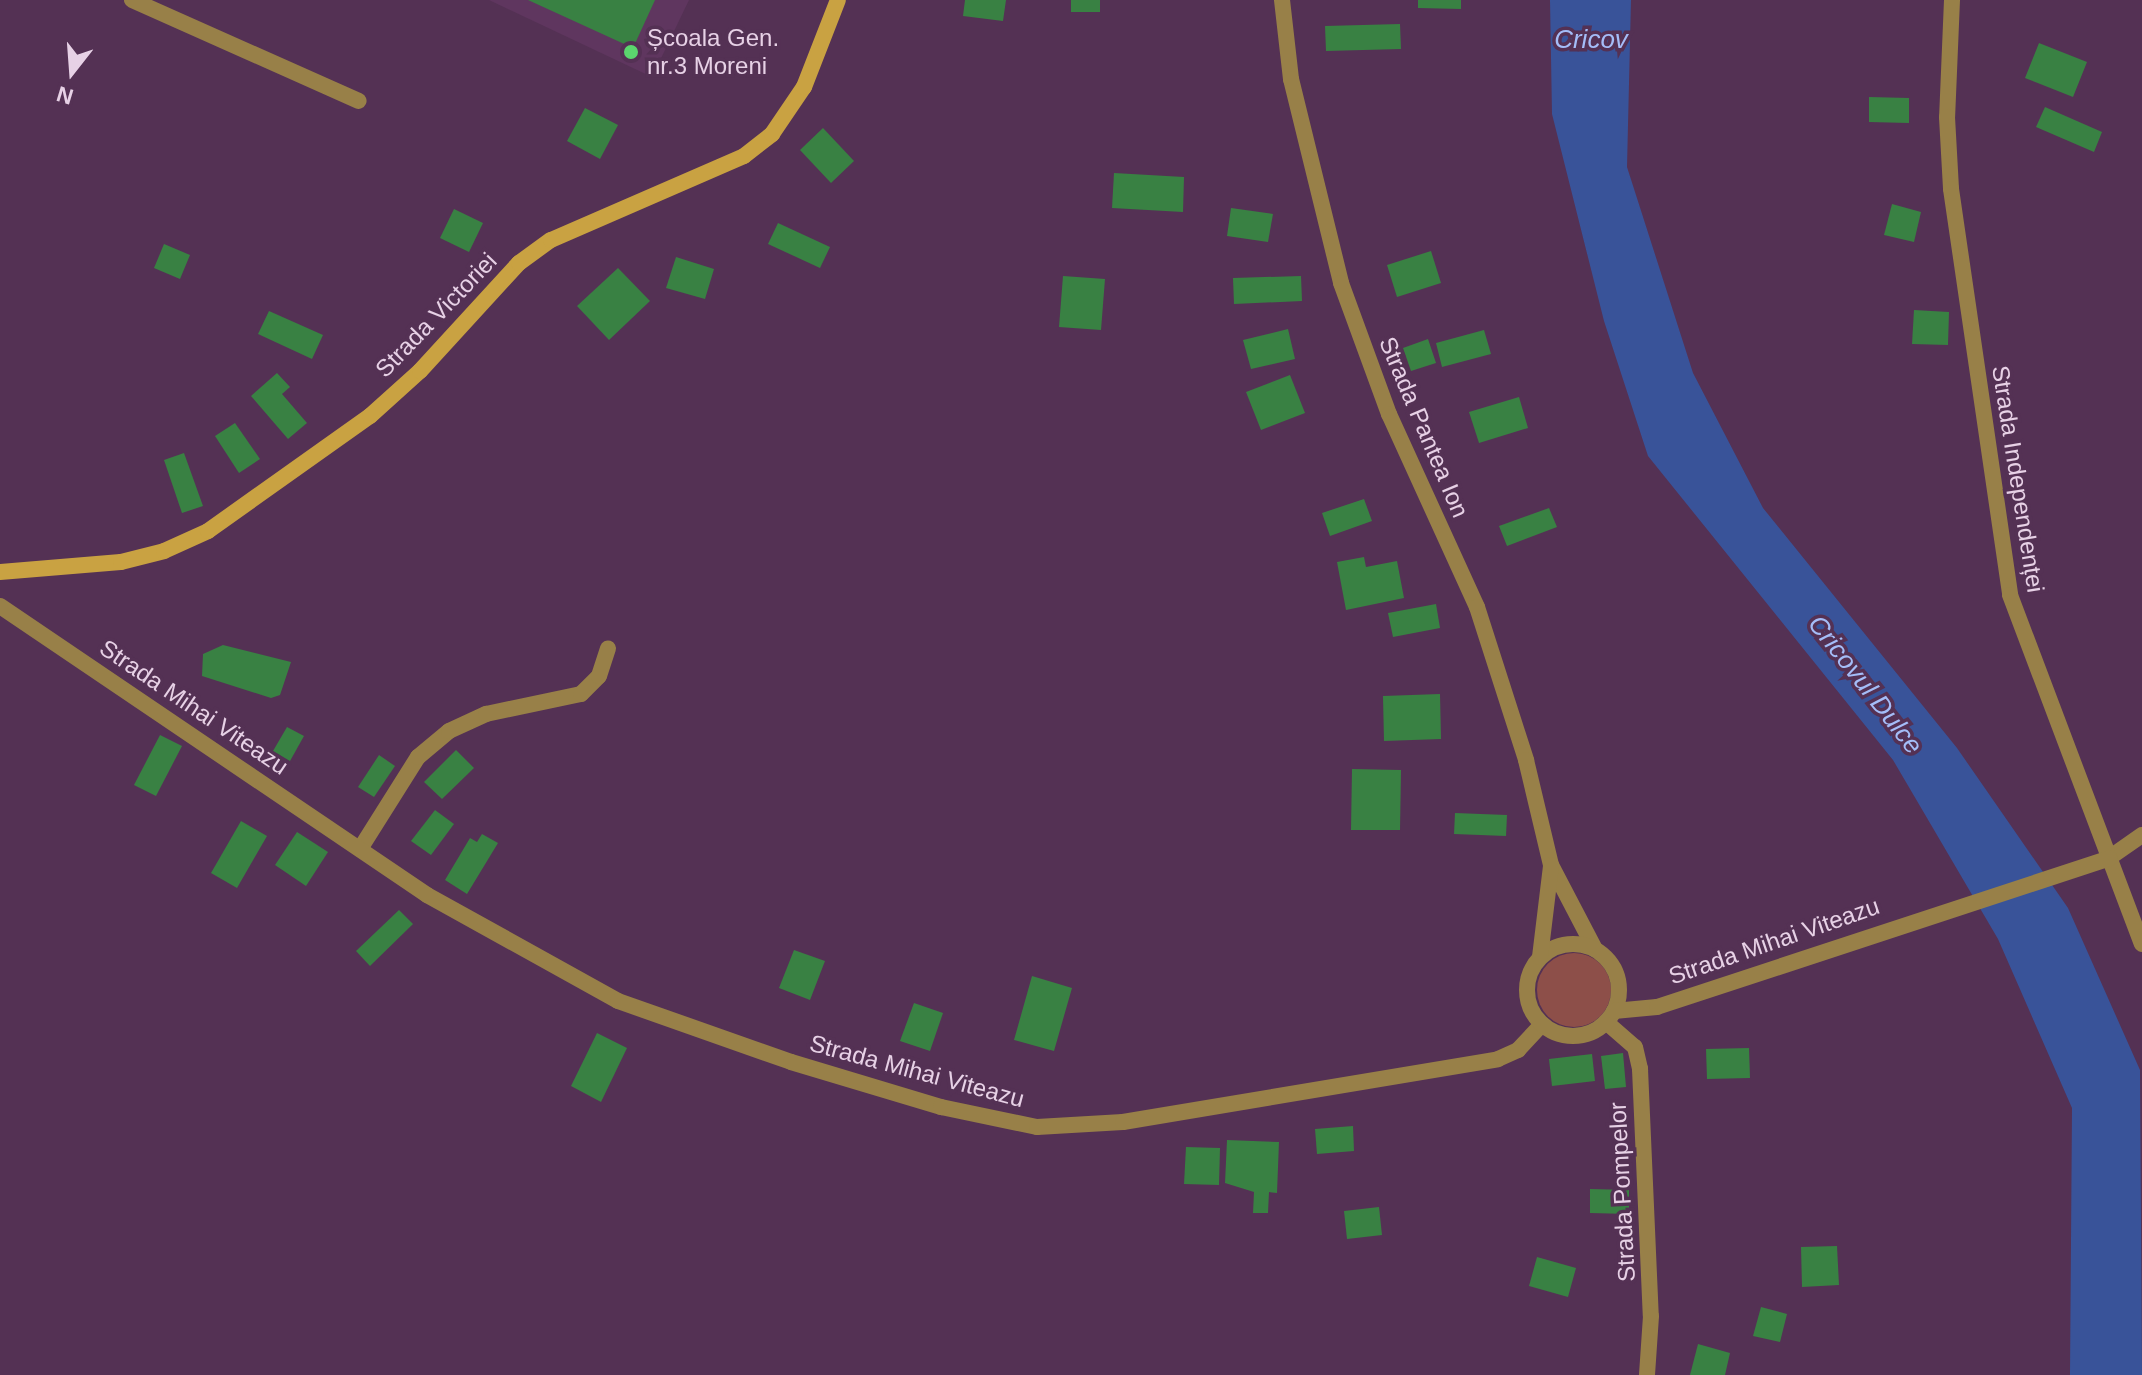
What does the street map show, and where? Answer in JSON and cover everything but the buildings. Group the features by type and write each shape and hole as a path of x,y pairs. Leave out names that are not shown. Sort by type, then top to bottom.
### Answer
{"main road":[{"name":"Strada Victoriei","path":"0,572 121,562 164,551 208,531 370,416 420,371 519,263 551,240 744,156 772,134 804,87 838,0"}],"street":[{"path":"132,0 359,101"},
{"name":"Strada Pantea Ion","path":"1282,0 1291,79 1325,233 1389,414 1477,607 1503,681 1551,865 1595,949"},
{"name":"Strada Independenței","path":"1952,0 1951,189 2010,595 2142,944"},
{"name":"Strada Mihai Viteazu","path":"0,606 427,895 659,1019 941,1107 1037,1127 1123,1122 1475,1064 1518,1050 1542,1024"},
{"path":"360,849 418,757 449,731 486,714 581,694 599,676 608,648"},
{"name":"Strada Mihai Viteazu","path":"1610,1016 1657,1007 1948,908 2109,858 2142,835"},
{"name":"Strada Pantea Ion","path":"1540,957 1551,865"},
{"path":"1566,944 1595,949 1614,969 1619,997 1610,1016 1581,1035 1567,1036 1542,1024 1527,998 1532,969 1540,957 1566,944"},
{"name":"Strada Pompelor","path":"1610,1016 1635,1047 1640,1069 1651,1316 1647,1375"}],"shaded area":[{"name":"Școala Gen. nr.3 Moreni","path":"489,0 689,0 652,77"},
{"path":"1567,953 1581,953 1595,959 1605,969 1611,990 1605,1011 1595,1021 1581,1027 1567,1027 1553,1021 1543,1011 1537,997 1537,983 1543,969 1553,959"}],"water":[{"name":"Cricov","path":"1550,0 1631,0 1627,167 1693,373 1763,508 1957,748 2068,908 2140,1070 2142,1375 2070,1375 2072,1108 1998,939 1893,760 1648,456 1604,321 1552,114"}],"place":[{"name":"Școala Gen. nr.3 Moreni","path":"631,52"}],"water label":[{"name":"Cricovul Dulce","path":"1865,685"}]}
